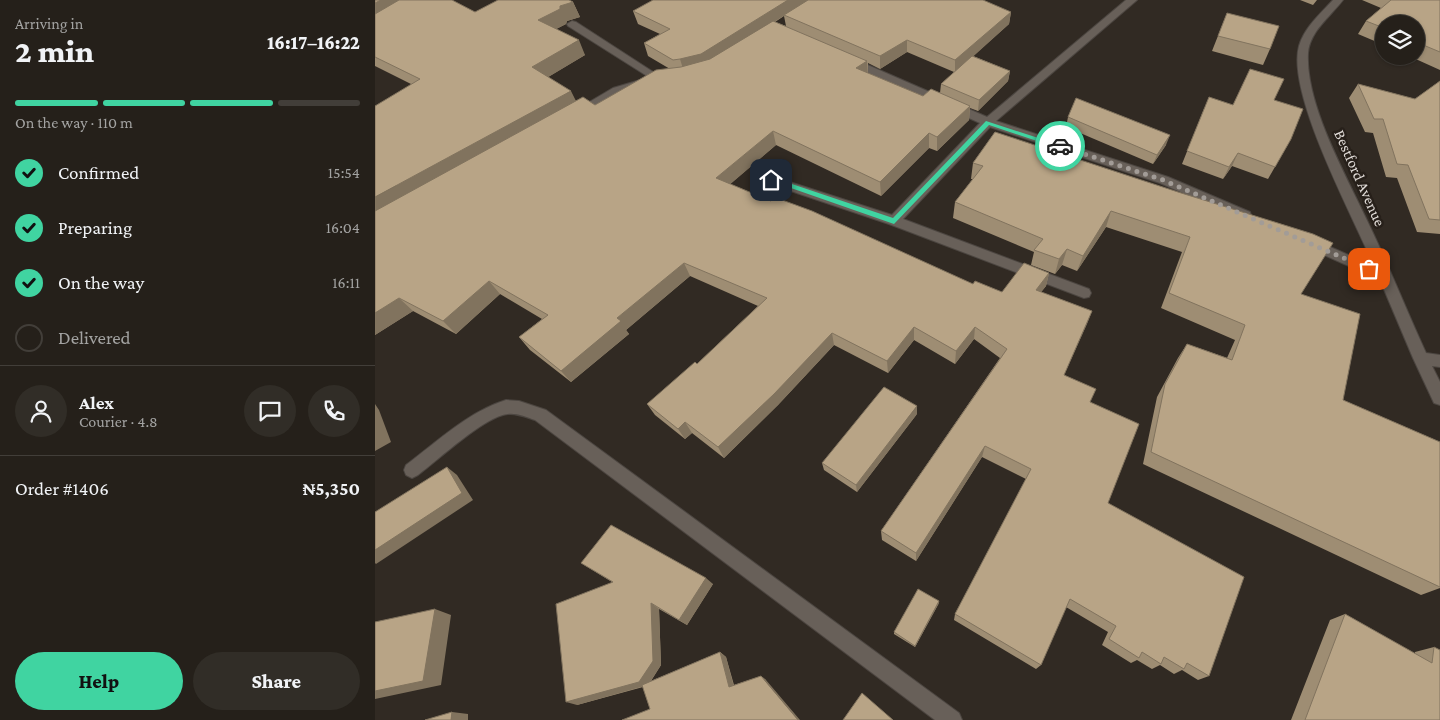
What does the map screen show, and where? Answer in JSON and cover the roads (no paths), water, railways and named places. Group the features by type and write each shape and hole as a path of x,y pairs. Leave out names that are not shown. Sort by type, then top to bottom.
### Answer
{"street":[{"path":"894,221 988,122 1132,0"},
{"name":"Bestford Avenue","path":"1338,0 1312,29 1303,51 1303,73 1318,123 1420,358 1440,398"},
{"path":"565,119 617,90 636,83 663,78 573,24"},
{"path":"837,56 988,122 1163,180 1252,219"},
{"path":"771,180 894,221 1084,293"},
{"path":"1297,238 1386,277"},
{"path":"1420,358 1440,361"},
{"path":"413,470 495,410 513,407 540,416 952,720"}]}
